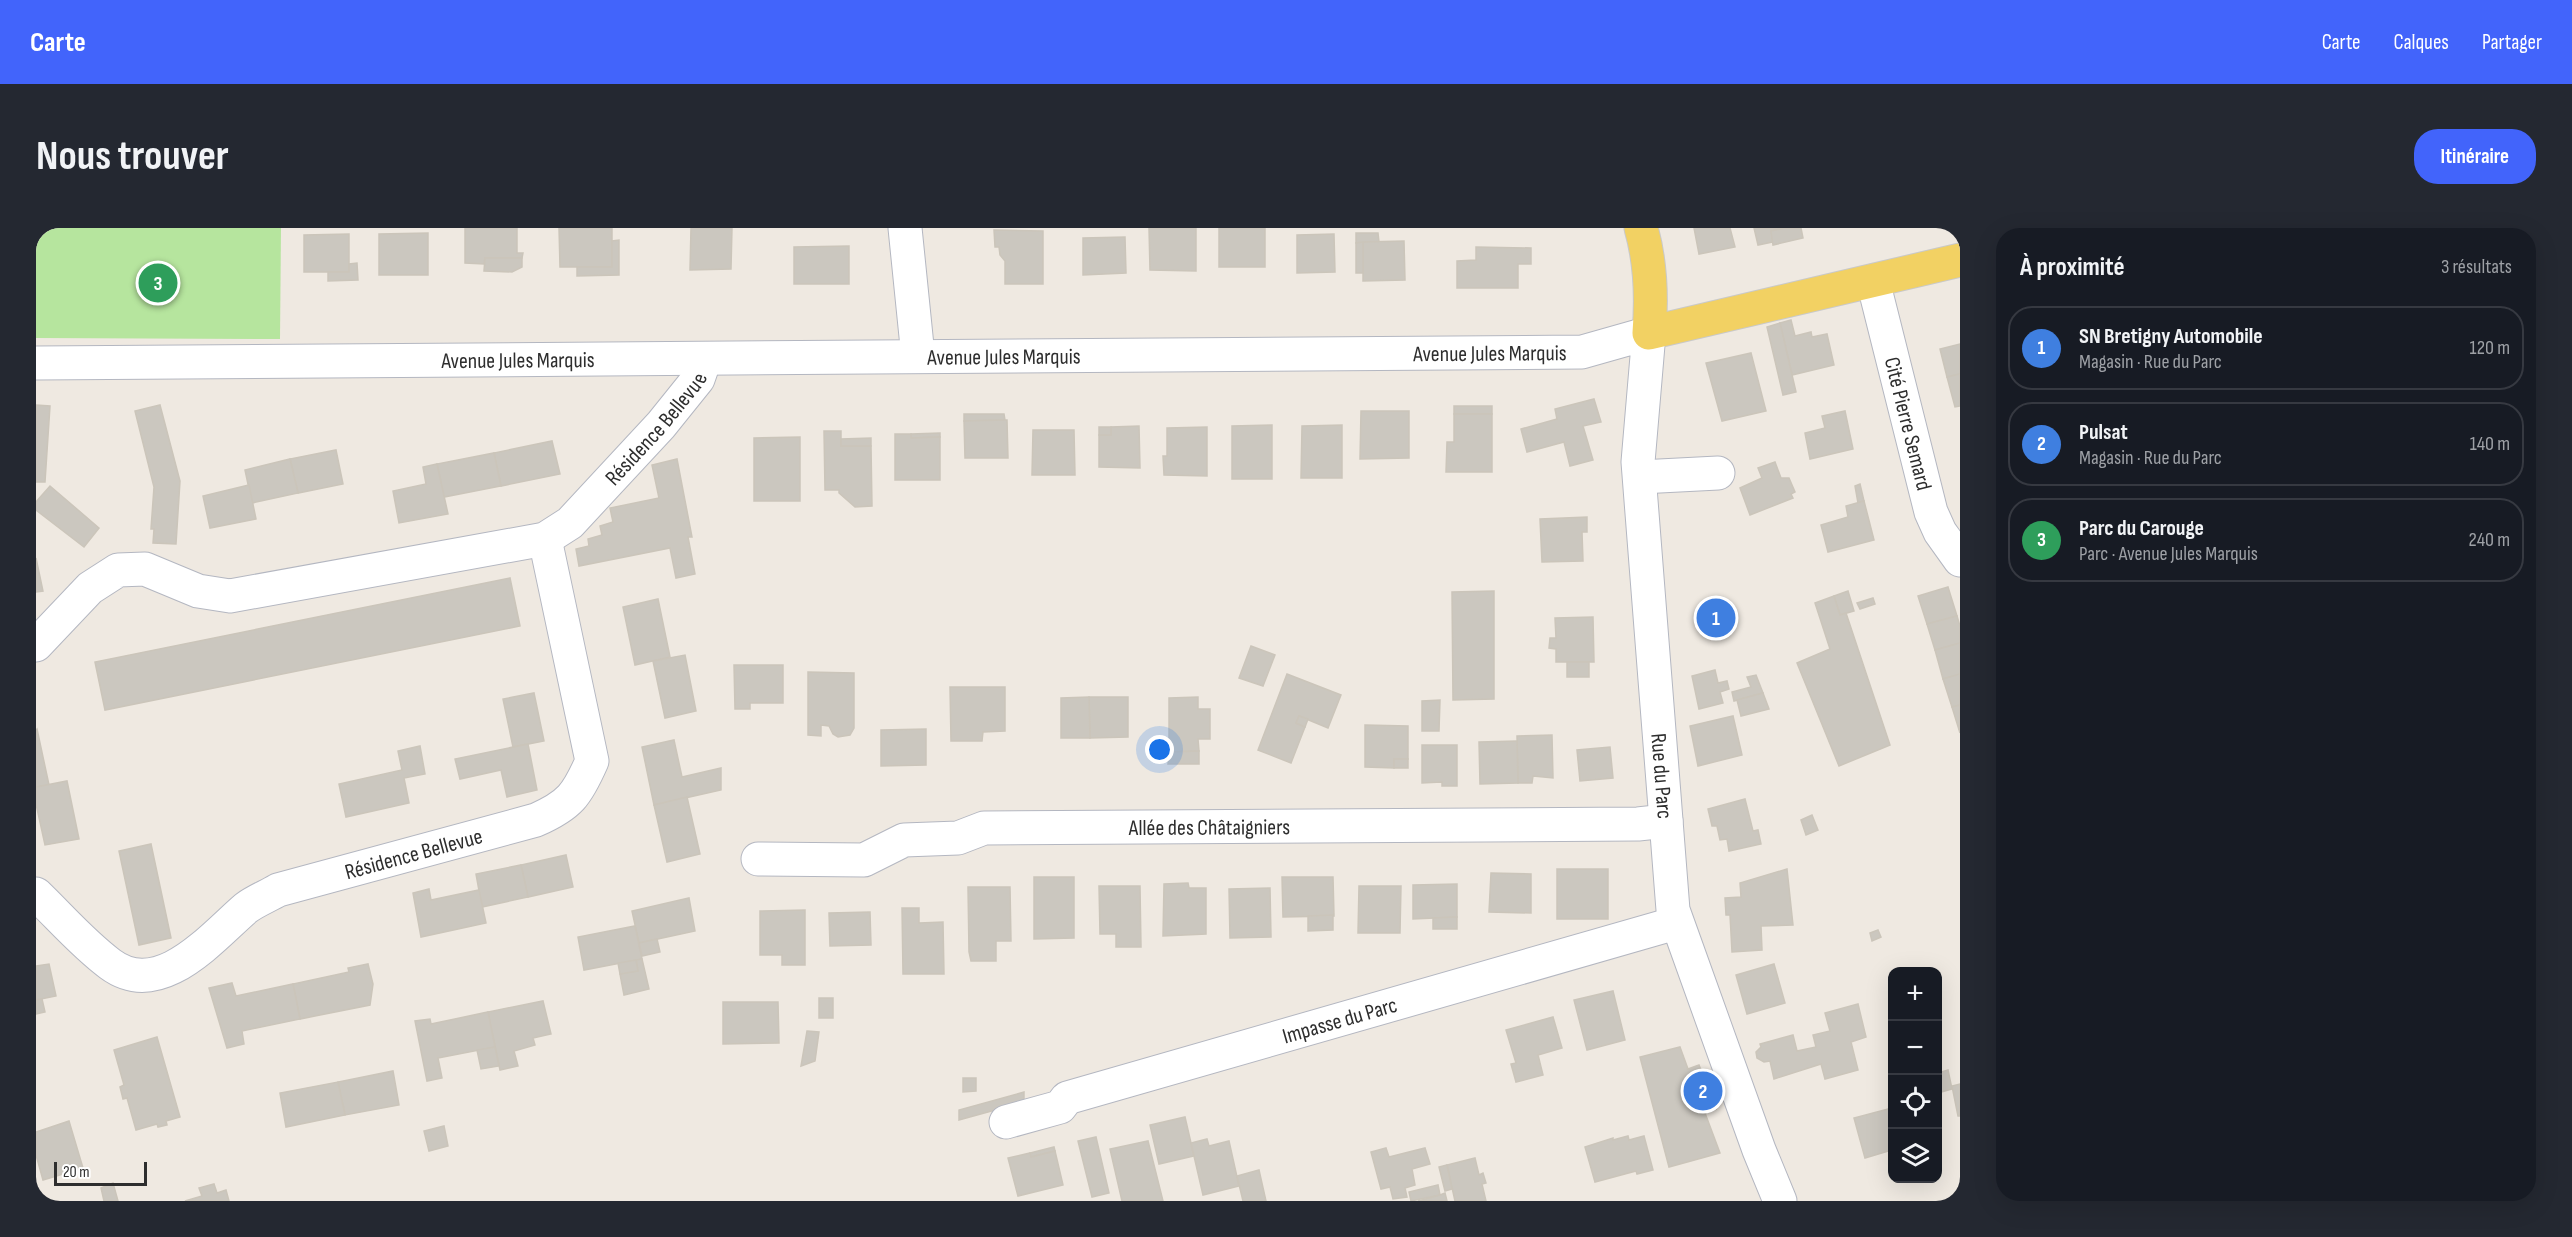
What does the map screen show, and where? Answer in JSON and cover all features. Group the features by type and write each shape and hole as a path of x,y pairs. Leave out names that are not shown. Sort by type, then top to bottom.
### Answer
{"main road":[{"path":"1641,228 1647,249 1651,283 1649,333"},
{"name":"Avenue Jules Marquis","path":"1649,333 1960,260"}],"street":[{"path":"905,228 918,356"},
{"name":"Cité Pierre Semard","path":"1873,281 1931,512 1940,532 1960,560"},
{"name":"Avenue Jules Marquis","path":"36,363 1582,352 1649,333"},
{"name":"Rue du Parc","path":"1649,333 1638,462 1676,923 1780,1201"},
{"name":"Résidence Bellevue","path":"36,645 90,588 118,570 145,569 198,591 230,596 545,539 570,523 661,425 698,380 705,360"},
{"path":"1640,477 1718,473"},
{"name":"Résidence Bellevue","path":"36,894 111,965 141,977 172,969 203,948 249,906 278,890 536,820 561,809 580,788 592,761 545,539"},
{"name":"Allée des Châtaigniers","path":"758,859 864,860 904,840 958,838 984,828 1638,824 1666,821"},
{"name":"Impasse du Parc","path":"1006,1122 1060,1107 1067,1098 1676,923"}],"green space":[{"path":"36,228 281,228 280,339 36,338"}],"building":[{"path":"465,228 517,228 517,253 523,253 522,258 485,258 484,264 465,263"},
{"path":"559,228 612,228 612,267 560,267"},
{"path":"691,228 732,228 731,269 690,270"},
{"path":"1149,228 1196,228 1196,271 1150,270"},
{"path":"1219,228 1265,228 1265,267 1219,267"},
{"path":"1694,228 1730,228 1735,247 1699,254"},
{"path":"1754,228 1784,228 1771,231 1773,242 1758,245"},
{"path":"1801,228 1803,238 1773,245 1771,231"},
{"path":"994,230 1043,231 1043,284 1005,284 1005,261 1000,255 999,247 995,247"},
{"path":"428,233 428,275 379,275 379,234"},
{"path":"1356,233 1378,233 1379,242 1356,243"},
{"path":"349,234 349,272 304,272 304,235"},
{"path":"1334,234 1335,272 1297,273 1297,235"},
{"path":"1125,237 1126,273 1083,275 1083,238"},
{"path":"619,240 619,275 577,276 577,267 612,267 612,241"},
{"path":"1404,241 1405,280 1363,281 1363,242"},
{"path":"1363,242 1363,273 1356,273 1356,243"},
{"path":"849,246 849,284 794,284 794,247"},
{"path":"1476,247 1531,248 1531,264 1518,264 1518,288 1457,288 1457,261 1476,260"},
{"path":"485,258 522,258 522,267 512,272 484,271"},
{"path":"357,263 358,280 328,281 328,272 349,272 349,264"},
{"path":"1791,320 1795,336 1811,332 1812,337 1827,334 1834,365 1792,375 1780,323"},
{"path":"1780,323 1796,392 1783,395 1767,327"},
{"path":"1960,344 1960,374 1947,377 1940,349"},
{"path":"1751,353 1766,411 1722,421 1706,363"},
{"path":"1960,374 1960,406 1955,407 1947,377"},
{"path":"1594,399 1601,422 1583,426 1593,460 1570,466 1564,442 1527,452 1521,429 1557,419 1555,409"},
{"path":"36,405 50,406 45,482 36,482"},
{"path":"160,405 180,481 176,544 153,543 154,529 151,529 154,487 135,411"},
{"path":"1454,406 1492,406 1492,414 1454,414"},
{"path":"1361,411 1409,411 1409,458 1360,459"},
{"path":"1845,411 1853,449 1810,459 1805,433 1825,428 1822,416"},
{"path":"964,414 1004,414 1005,420 964,421"},
{"path":"1454,414 1492,414 1492,472 1446,472 1447,442 1454,442"},
{"path":"1007,420 1008,458 965,458 964,421"},
{"path":"1272,425 1272,479 1232,479 1232,426"},
{"path":"1342,425 1342,478 1301,478 1302,426"},
{"path":"1139,426 1140,468 1099,467 1099,435 1111,435 1111,427"},
{"path":"1099,427 1111,427 1111,435 1099,435"},
{"path":"1207,427 1207,476 1164,475 1163,456 1167,456 1167,428"},
{"path":"1033,430 1074,430 1075,475 1032,475"},
{"path":"824,431 841,431 841,446 871,446 872,506 855,507 839,493 839,490 825,490"},
{"path":"940,433 940,437 911,438 911,434"},
{"path":"895,434 911,434 911,438 940,437 940,480 895,480"},
{"path":"800,437 800,501 754,501 754,438"},
{"path":"871,438 871,446 841,446 841,439"},
{"path":"552,441 560,474 501,486 494,453"},
{"path":"336,450 343,484 298,493 290,459"},
{"path":"494,453 501,486 444,497 437,464"},
{"path":"290,459 298,493 252,503 245,470"},
{"path":"677,459 692,537 688,537 695,574 676,578 670,548 579,566 576,549 589,546 588,539 602,535 600,526 613,522 610,508 659,498 652,465"},
{"path":"1775,462 1781,478 1789,478 1795,492 1791,494 1793,498 1750,515 1740,488 1762,478 1758,468"},
{"path":"437,464 448,514 399,523 393,491 426,484 423,467"},
{"path":"1860,484 1864,501 1858,503 1855,486"},
{"path":"249,485 256,519 210,528 203,496"},
{"path":"50,486 99,528 84,547 36,510 36,502"},
{"path":"1864,501 1874,540 1828,552 1821,525 1848,517 1846,506"},
{"path":"1587,517 1587,532 1582,532 1583,561 1542,562 1540,519"},
{"path":"36,558 43,591 36,592"},
{"path":"510,578 520,626 105,710 95,662"},
{"path":"1948,587 1957,616 1927,624 1918,596"},
{"path":"1494,591 1494,699 1453,700 1452,592"},
{"path":"1848,591 1854,611 1840,615 1834,596"},
{"path":"1834,596 1840,615 1846,613 1890,745 1839,766 1797,663 1830,649 1815,603"},
{"path":"1873,598 1875,604 1860,609 1857,603"},
{"path":"658,599 670,657 635,665 623,607"},
{"path":"1727,606 1733,620 1706,631 1698,617"},
{"path":"1957,616 1960,626 1960,643 1935,650 1927,624"},
{"path":"1593,617 1594,662 1556,662 1556,649 1549,648 1550,638 1556,638 1555,618"},
{"path":"1960,643 1960,674 1943,679 1935,650"},
{"path":"1251,646 1275,655 1263,686 1239,678"},
{"path":"685,655 696,711 665,718 653,661"},
{"path":"1567,662 1589,662 1589,677 1567,677"},
{"path":"734,665 783,665 783,703 750,703 750,709 735,709"},
{"path":"1715,670 1718,683 1727,681 1729,689 1720,692 1723,703 1699,709 1692,676"},
{"path":"808,672 854,673 854,728 850,735 838,737 833,734 829,726 821,725 821,736 808,735"},
{"path":"1287,674 1341,695 1328,728 1299,716 1296,723 1305,727 1291,763 1258,750"},
{"path":"1960,674 1960,705 1952,707 1943,679"},
{"path":"1756,675 1763,693 1734,701 1732,692 1751,687 1747,677"},
{"path":"950,687 1005,687 1005,731 983,732 982,741 951,741"},
{"path":"534,693 544,741 513,747 503,699"},
{"path":"1763,693 1769,709 1741,716 1737,700"},
{"path":"1089,697 1128,697 1128,737 1090,738"},
{"path":"1089,697 1090,738 1061,738 1061,698"},
{"path":"1198,697 1198,709 1210,709 1210,739 1198,739 1199,751 1169,752 1169,698"},
{"path":"1440,700 1439,731 1422,731 1422,701"},
{"path":"1960,705 1960,733 1952,707"},
{"path":"1299,716 1308,719 1305,727 1296,723"},
{"path":"1733,716 1742,755 1698,766 1690,726"},
{"path":"1365,725 1408,726 1408,759 1394,759 1394,768 1365,767"},
{"path":"926,729 926,765 881,766 881,730"},
{"path":"36,730 49,785 36,787"},
{"path":"1552,735 1553,778 1533,776 1532,783 1518,783 1517,736"},
{"path":"674,740 682,777 721,768 721,790 654,805 642,747"},
{"path":"1517,741 1518,783 1480,784 1479,742"},
{"path":"528,744 537,790 507,797 501,770 460,779 455,759"},
{"path":"1422,745 1457,745 1457,786 1442,786 1442,782 1422,783"},
{"path":"420,746 425,774 404,778 409,803 346,817 339,784 402,770 398,751"},
{"path":"1610,747 1613,778 1580,781 1577,750"},
{"path":"1199,751 1199,764 1168,764 1169,752"},
{"path":"1394,759 1408,759 1408,768 1394,768"},
{"path":"67,781 79,839 45,845 36,804 36,787"},
{"path":"687,797 700,854 667,862 654,805"},
{"path":"1745,799 1753,831 1758,830 1761,844 1729,851 1727,839 1720,840 1717,826 1712,826 1708,809"},
{"path":"1812,815 1818,830 1806,835 1801,820"},
{"path":"151,844 171,938 139,945 119,851"},
{"path":"566,855 573,887 528,897 521,865"},
{"path":"521,865 528,897 482,907 476,874"},
{"path":"1557,869 1608,869 1608,919 1557,919"},
{"path":"1787,869 1793,925 1761,926 1762,950 1732,952 1730,915 1726,915 1725,898 1741,897 1740,883"},
{"path":"1491,873 1531,874 1531,913 1489,912"},
{"path":"1034,877 1074,877 1074,938 1034,939"},
{"path":"1282,877 1333,877 1334,916 1283,917"},
{"path":"1188,883 1189,888 1206,888 1206,934 1163,936 1164,884"},
{"path":"1457,884 1457,917 1413,919 1413,885"},
{"path":"1099,886 1140,886 1141,947 1116,947 1116,934 1100,934"},
{"path":"1359,886 1401,886 1400,933 1358,933"},
{"path":"968,887 1010,887 1011,941 996,941 996,961 971,961"},
{"path":"1270,888 1271,937 1230,938 1229,889"},
{"path":"429,889 431,900 479,890 486,923 421,937 413,893"},
{"path":"689,898 695,931 639,943 632,911"},
{"path":"902,908 919,908 919,923 943,922 944,974 903,974"},
{"path":"805,910 805,965 782,965 782,955 760,955 760,911"},
{"path":"870,912 871,945 830,946 829,913"},
{"path":"1333,915 1333,930 1308,931 1308,916"},
{"path":"1457,917 1457,929 1433,929 1433,918"},
{"path":"635,926 642,959 584,970 578,937"},
{"path":"1878,930 1881,937 1872,941 1870,933"},
{"path":"657,939 660,952 642,956 639,943"},
{"path":"642,959 649,989 624,995 620,974 638,971 636,960"},
{"path":"636,960 638,971 620,974 618,963"},
{"path":"49,964 56,996 36,1000 36,966"},
{"path":"368,964 373,984 370,1005 300,1019 293,984 349,972 348,968"},
{"path":"1774,964 1785,1003 1747,1014 1736,975"},
{"path":"232,983 236,996 293,984 300,1019 242,1031 244,1044 227,1048 209,988"},
{"path":"1613,991 1625,1040 1587,1050 1574,1000"},
{"path":"819,998 833,998 833,1018 819,1018"},
{"path":"42,999 45,1012 36,1014 36,1000"},
{"path":"543,1001 551,1034 533,1038 535,1045 514,1051 518,1066 500,1070 488,1012"},
{"path":"723,1002 778,1002 779,1043 723,1044"},
{"path":"1858,1004 1866,1037 1851,1042 1858,1070 1825,1079 1821,1064 1774,1079 1770,1061 1764,1062 1757,1058 1756,1052 1761,1047 1760,1044 1793,1035 1797,1051 1816,1047 1813,1035 1830,1031 1825,1013"},
{"path":"488,1012 495,1047 438,1058 442,1078 427,1081 415,1021 430,1019 431,1024"},
{"path":"1553,1017 1562,1048 1538,1055 1543,1075 1516,1082 1511,1064 1516,1063 1506,1030"},
{"path":"807,1031 819,1032 815,1061 801,1066"},
{"path":"157,1037 180,1117 166,1121 167,1125 158,1127 157,1124 136,1130 127,1098 123,1099 120,1087 124,1085 114,1050"},
{"path":"495,1047 499,1066 481,1069 477,1050"},
{"path":"1680,1047 1688,1069 1699,1065 1716,1109 1705,1113 1720,1153 1669,1167 1640,1057"},
{"path":"1948,1070 1952,1089 1942,1092 1942,1075 1942,1072"},
{"path":"393,1071 399,1105 345,1115 338,1082"},
{"path":"963,1078 976,1078 976,1091 963,1092"},
{"path":"338,1082 345,1115 286,1127 280,1093"},
{"path":"1960,1084 1960,1116 1958,1116 1952,1086"},
{"path":"1024,1092 1024,1102 959,1120 959,1110"},
{"path":"1888,1109 1888,1151 1865,1158 1854,1118"},
{"path":"1185,1117 1194,1156 1159,1164 1150,1125"},
{"path":"69,1121 83,1168 43,1180 36,1155 36,1132"},
{"path":"444,1126 448,1146 429,1151 424,1131"},
{"path":"1628,1136 1629,1140 1644,1136 1653,1170 1637,1174 1636,1171 1595,1182 1585,1147"},
{"path":"1096,1137 1109,1193 1092,1197 1078,1141"},
{"path":"1207,1139 1209,1146 1229,1141 1239,1186 1203,1195 1191,1143"},
{"path":"1148,1141 1163,1201 1122,1201 1110,1149"},
{"path":"1054,1147 1055,1151 1031,1157 1030,1153"},
{"path":"1386,1148 1389,1157 1425,1148 1430,1164 1412,1169 1415,1185 1405,1188 1407,1197 1393,1199 1390,1187 1381,1189 1371,1152"},
{"path":"1055,1151 1063,1185 1018,1196 1008,1158 1030,1153 1031,1157"},
{"path":"1475,1158 1479,1175 1483,1173 1486,1183 1482,1184 1486,1201 1455,1201 1447,1165"},
{"path":"1447,1165 1452,1189 1445,1191 1439,1167"},
{"path":"1259,1170 1266,1201 1243,1201 1237,1176"},
{"path":"113,1183 118,1201 104,1201 101,1188"},
{"path":"214,1184 217,1193 226,1190 229,1201 185,1201 202,1196 199,1188"},
{"path":"1438,1185 1440,1195 1411,1201 1409,1192"},
{"path":"1445,1193 1447,1201 1418,1201 1440,1195"}],"place":[{"name":"Parc du Carouge","path":"158,283"},
{"name":"SN Bretigny Automobile","path":"1716,618"},
{"name":"Pulsat","path":"1703,1091"}]}
